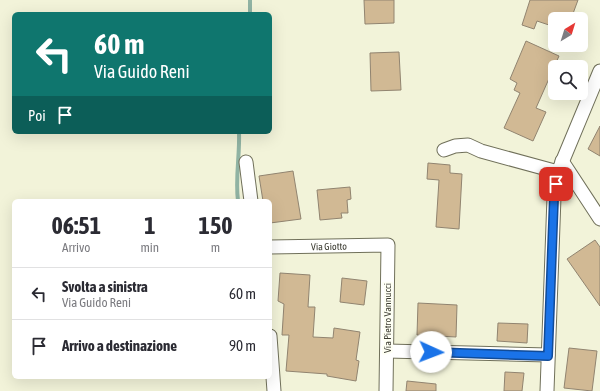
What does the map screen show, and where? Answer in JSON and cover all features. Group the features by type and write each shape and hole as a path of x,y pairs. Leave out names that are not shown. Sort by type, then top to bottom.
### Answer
{"street":[{"path":"547,391 554,197 560,166 600,71"},
{"path":"444,150 455,146 468,145 481,151 560,166 600,219"},
{"path":"246,162 251,199"},
{"name":"Via Giotto","path":"272,247 388,246"},
{"name":"Via Pietro Vannucci","path":"386,391 388,246"},
{"path":"387,351 548,356"},
{"path":"272,364 274,391"}],"building":[{"path":"364,0 394,0 394,23 365,24"},
{"path":"530,0 578,0 574,12 548,12 548,25 537,21 534,29 522,25"},
{"path":"526,41 559,56 557,60 548,60 548,81 536,108 546,112 533,141 504,128 520,93 514,90 517,83 510,79"},
{"path":"399,52 401,90 371,91 370,53"},
{"path":"600,126 600,156 588,149"},
{"path":"428,163 450,165 450,173 462,174 459,229 436,227 439,180 427,179"},
{"path":"293,171 301,219 272,223 272,199 263,199 259,176"},
{"path":"350,187 351,199 347,200 348,213 341,213 342,218 320,220 317,190"},
{"path":"595,240 600,247 600,306 567,259"},
{"path":"280,273 310,275 308,307 315,307 313,337 333,338 334,328 360,332 356,360 359,361 356,381 327,376 327,374 286,371 289,335 282,335 284,304 278,301"},
{"path":"342,278 367,281 364,305 340,302"},
{"path":"418,303 457,305 456,337 417,335"},
{"path":"498,323 528,324 527,343 497,341"},
{"path":"569,348 597,351 592,391 564,388"},
{"path":"505,372 524,373 522,391 504,391"},
{"path":"407,381 436,384 436,391 406,391"}],"waterway":[{"path":"250,0 250,12"},
{"path":"238,199 239,134"}],"route":[{"path":"431,352 548,356 554,197 556,184"}]}
